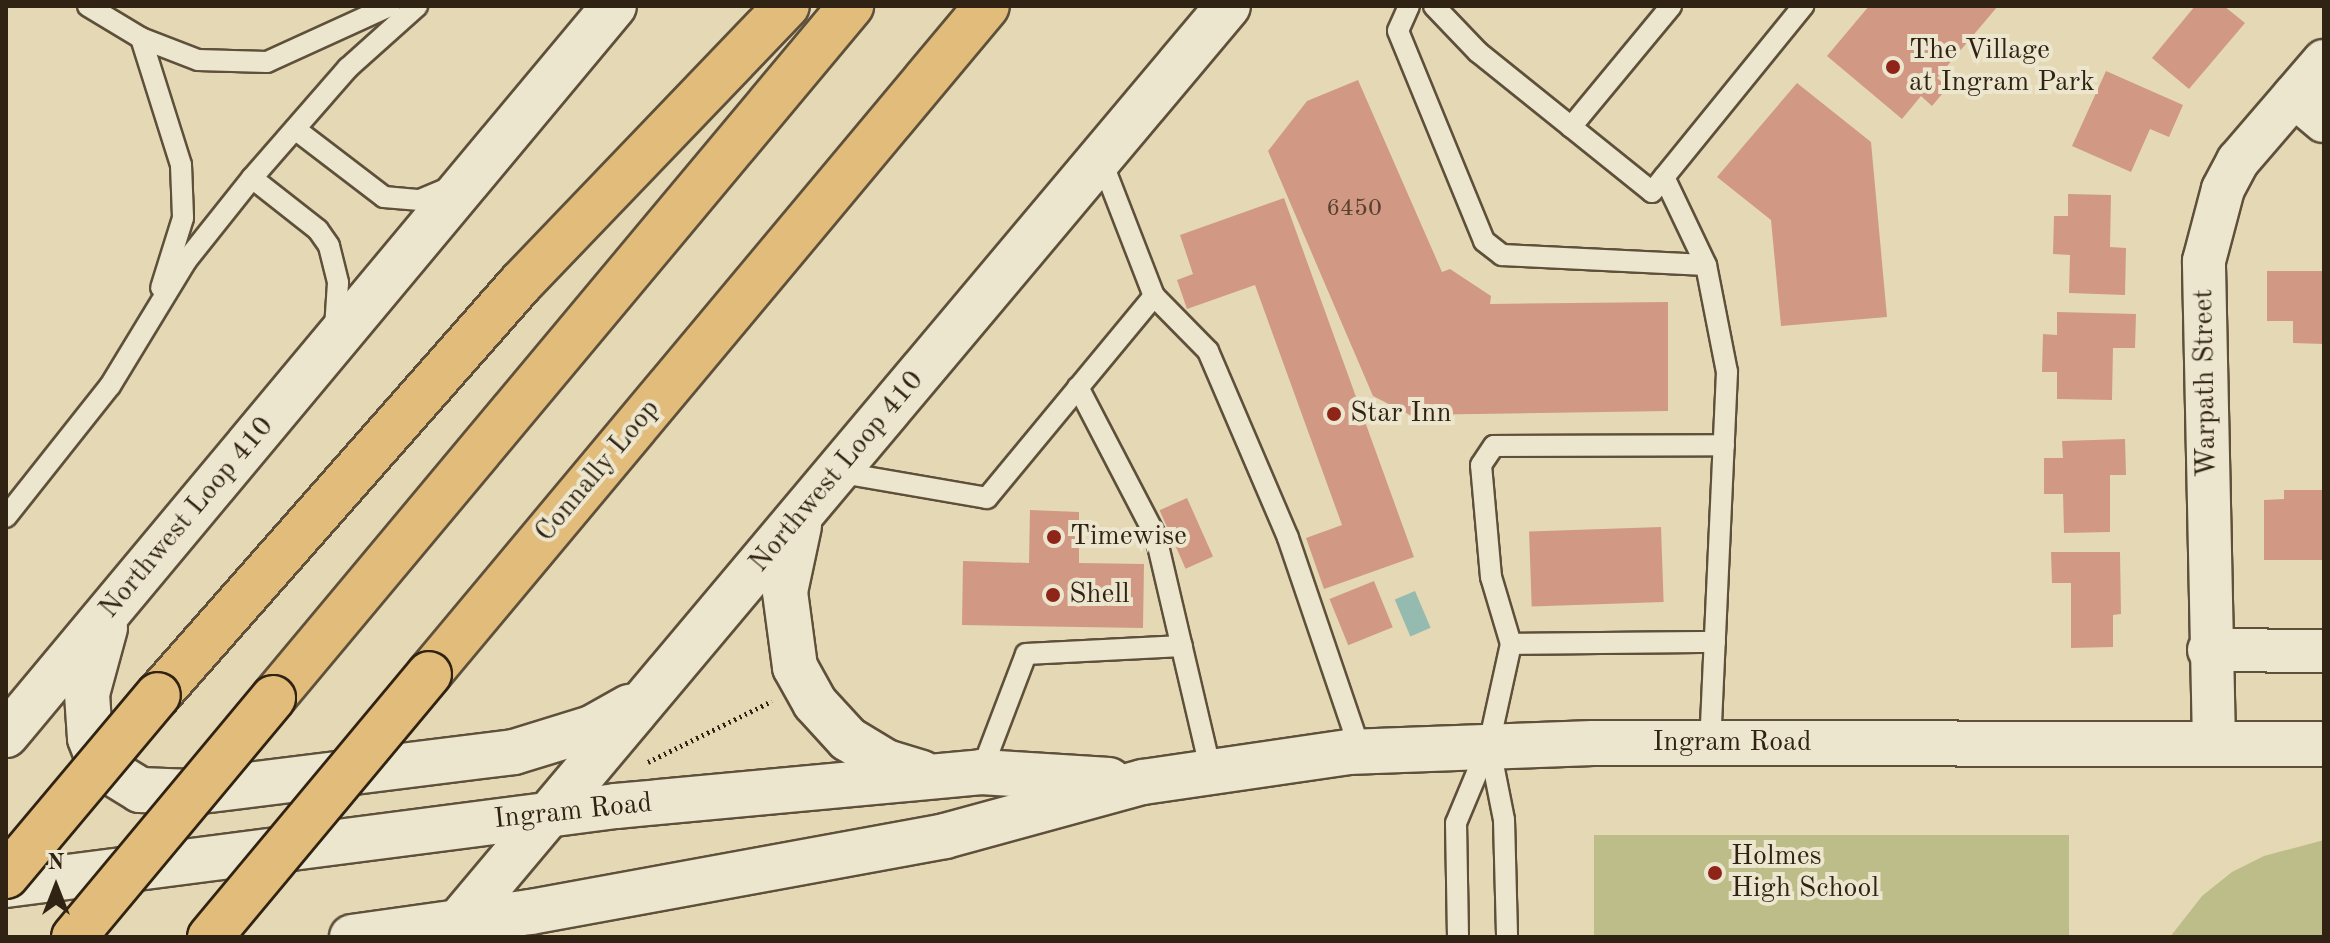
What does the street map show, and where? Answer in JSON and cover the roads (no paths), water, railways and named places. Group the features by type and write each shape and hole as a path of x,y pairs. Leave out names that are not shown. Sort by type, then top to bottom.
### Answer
{"highway":[{"path":"6,876 158,695 511,295 787,6"},
{"path":"74,937 851,6"},
{"name":"Connally Loop","path":"210,937 987,6"}],"main road":[{"name":"Northwest Loop 410","path":"6,735 614,6"},
{"name":"Northwest Loop 410","path":"452,930 679,664 1228,6"},
{"path":"825,487 793,539 786,576 787,629 795,667 815,703 848,739 886,762 935,776"},
{"path":"115,604 90,673 87,725 101,766 148,791 224,788 545,745 615,716 679,664"},
{"name":"Ingram Road","path":"352,937 452,930 945,836 1143,782 1360,750 1489,744 2324,744"},
{"name":"Ingram Road","path":"6,885 552,812 935,776 981,772 1143,782"}],"street":[{"name":"Warpath Street","path":"2214,743 2209,650 2204,261 2230,175 2309,109 2324,61"},
{"path":"2209,650 2324,651"}],"lane":[{"path":"88,6 141,38 198,60 267,62 390,6"},
{"path":"6,517 110,386 186,261 252,178 295,129 417,6"},
{"path":"1409,6 1398,31 1484,241 1502,255 1706,265"},
{"path":"1434,6 1478,52 1652,192 1803,6"},
{"path":"1571,127 1671,6"},
{"path":"141,38 181,165 183,218 149,324"},
{"path":"295,129 365,188 400,200 438,194 477,170"},
{"path":"1100,157 1154,296 1208,351 1288,538 1360,750"},
{"path":"1664,177 1706,265 1727,372 1710,743"},
{"path":"252,178 318,230 329,246 339,304 328,348"},
{"path":"825,487 987,498 1154,296"},
{"path":"1078,387 1156,537 1211,771"},
{"path":"1458,937 1456,823 1489,744 1511,644 1491,577 1481,465 1494,446 1724,445"},
{"path":"1511,644 1715,642"},
{"path":"981,772 1026,654 1182,646"},
{"path":"1489,744 1504,820 1507,937"}],"water":[{"path":"1415,591 1431,628 1410,636 1395,600"}],"place":[{"name":"The Village at Ingram Park","path":"1893,67"},
{"name":"Star Inn","path":"1334,414"},
{"name":"Timewise","path":"1054,537"},
{"name":"Shell","path":"1053,595"},
{"name":"Holmes High School","path":"1715,873"}]}
